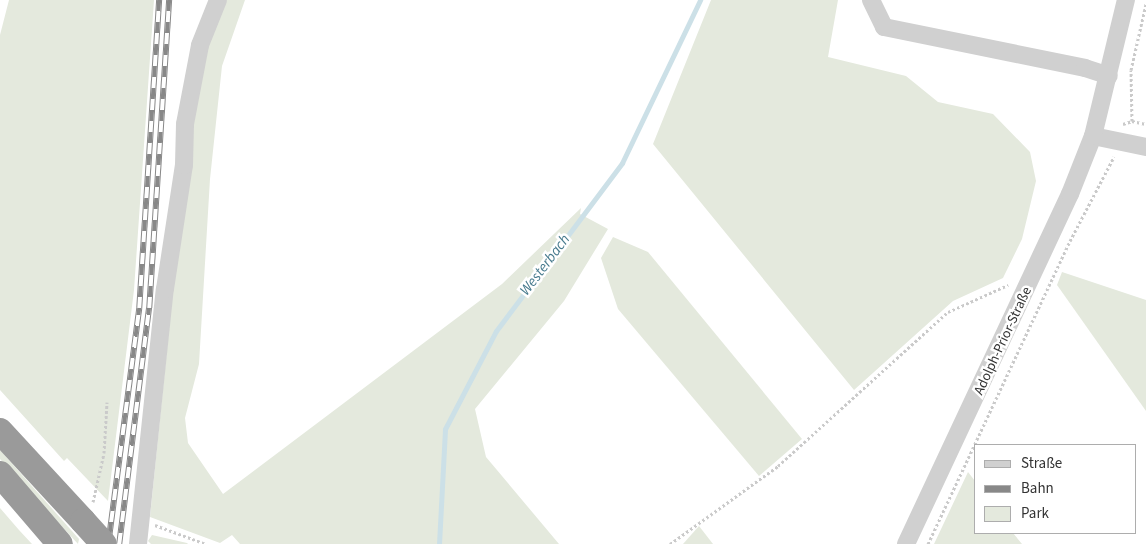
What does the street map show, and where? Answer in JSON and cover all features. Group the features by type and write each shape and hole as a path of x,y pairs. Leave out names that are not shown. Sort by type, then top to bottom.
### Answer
{"highway":[{"path":"0,431 88,514 104,544"},
{"path":"0,474 60,544"}],"street":[{"path":"138,544 143,520 165,289 184,165 185,124 200,45 218,0"},
{"path":"871,0 884,27 1085,68 1109,76"},
{"name":"Adolph-Prior-Straße","path":"906,544 1039,265 1093,136 1126,0"},
{"path":"1093,136 1146,147"}],"path":[{"path":"1132,121 1131,70 1146,4"},
{"path":"976,444 1120,141"},
{"path":"670,544 778,466 948,312 999,291 1039,265"},
{"path":"88,514 104,452 107,402"},
{"path":"928,544 974,447"},
{"path":"143,520 206,544"}],"green space":[{"path":"9,0 154,0 134,290 108,501 67,458 64,461 0,390 0,35"},
{"path":"222,0 245,0 222,66 210,179 199,364 185,418 188,443 223,494 502,284 581,208 580,214 608,229 564,301 475,409 486,457 559,544 240,544 232,535 220,543 150,517 192,102"},
{"path":"711,0 838,0 828,57 906,76 938,102 993,114 1030,152 1036,181 1022,239 1003,278 953,301 854,390 653,144"},
{"path":"613,237 648,252 802,439 759,476 618,309 601,258"},
{"path":"1062,272 1146,300 1146,411 1057,285"},
{"path":"0,450 79,539 78,544 0,459"},
{"path":"968,472 974,480 974,534 1014,534 1022,544 934,544"},
{"path":"0,508 19,530 32,544 0,544"},
{"path":"699,526 713,544 683,544"},
{"path":"152,535 188,544 151,544 148,541"}],"waterway":[{"name":"Westerbach","path":"439,544 445,429 496,331 622,163 700,0"}],"railway":[{"path":"108,544 139,308 159,0"},
{"path":"119,544 149,308 169,0"}]}
